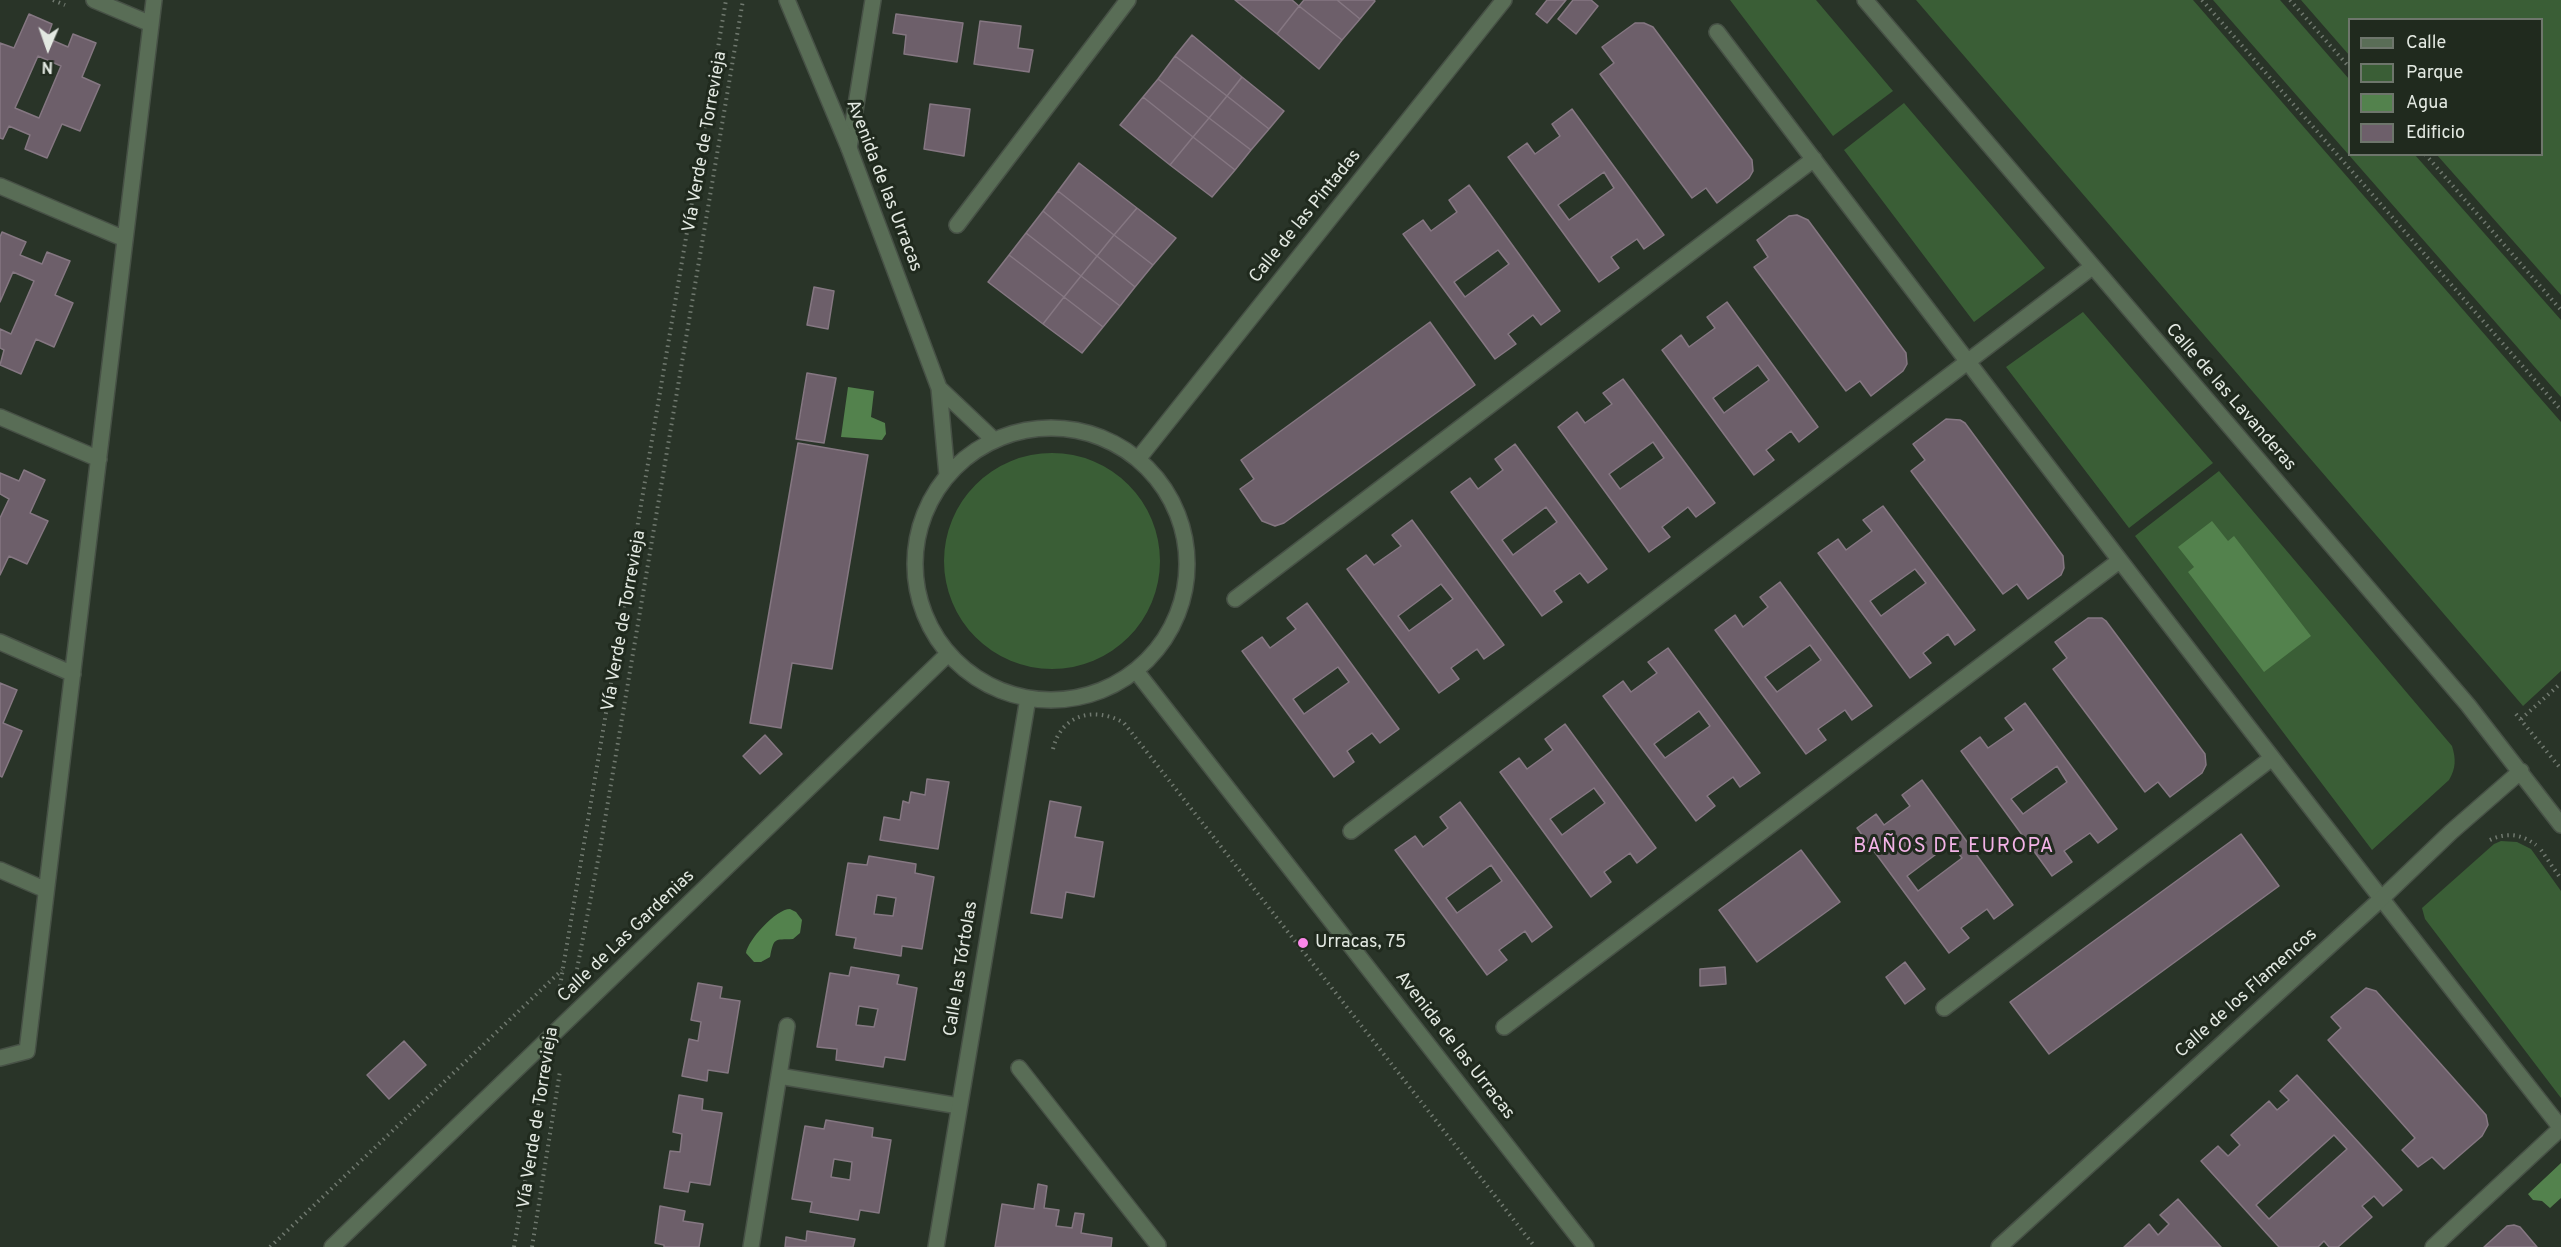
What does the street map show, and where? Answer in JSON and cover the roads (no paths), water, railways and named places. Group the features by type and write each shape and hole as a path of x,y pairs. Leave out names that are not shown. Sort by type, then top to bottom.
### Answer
{"street":[{"path":"94,0 151,24"},
{"path":"0,1058 27,1051 154,0"},
{"name":"Avenida de las Urracas","path":"787,0 849,148 939,388 947,475"},
{"path":"849,148 873,0"},
{"path":"957,225 1128,0"},
{"name":"Calle de las Pintadas","path":"1138,459 1504,0"},
{"name":"Calle de las Lavanderas","path":"1865,0 2461,696 2561,825"},
{"path":"1717,32 2119,561 2561,1128 2433,1247"},
{"path":"1235,599 1814,159"},
{"path":"0,186 125,239"},
{"path":"1351,831 2092,267"},
{"name":"Avenida de las Urracas","path":"939,388 994,440"},
{"path":"0,417 99,459"},
{"path":"1043,428 1094,434 1138,459 1170,495 1186,541 1186,565 1185,589 1168,634 1136,671 1112,686 1085,696 1056,700 1028,698 984,683 948,654 922,612 914,564 922,516 947,475 968,454 994,440 1043,428"},
{"path":"1504,1027 2119,561"},
{"path":"0,642 73,674"},
{"name":"Calle de Las Gardenias","path":"332,1247 948,654"},
{"name":"Avenida de las Urracas","path":"1136,671 1586,1247"},
{"name":"Calle las Tórtolas","path":"936,1247 1028,698"},
{"path":"1944,1008 2272,758"},
{"name":"Calle de los Flamencos","path":"1999,1247 2381,899 2451,832 2521,771"},
{"path":"0,870 46,890"},
{"path":"751,1247 787,1026"},
{"path":"1019,1068 1158,1246"},
{"path":"779,1076 959,1106"}],"water":[{"path":"848,387 874,391 871,417 885,423 886,434 882,440 841,437"},
{"path":"2212,521 2228,541 2234,536 2311,636 2264,672 2188,572 2194,567 2178,547"},
{"path":"790,909 796,912 802,920 800,933 793,939 776,941 770,957 761,962 754,962 746,953 752,941 770,919"},
{"path":"2561,1163 2561,1198 2550,1208 2542,1201 2533,1200 2528,1194"}],"place":[{"name":"Urracas, 75","path":"1303,943"}],"district":[{"name":"BAÑOS DE EUROPA","path":"1954,848"}]}
